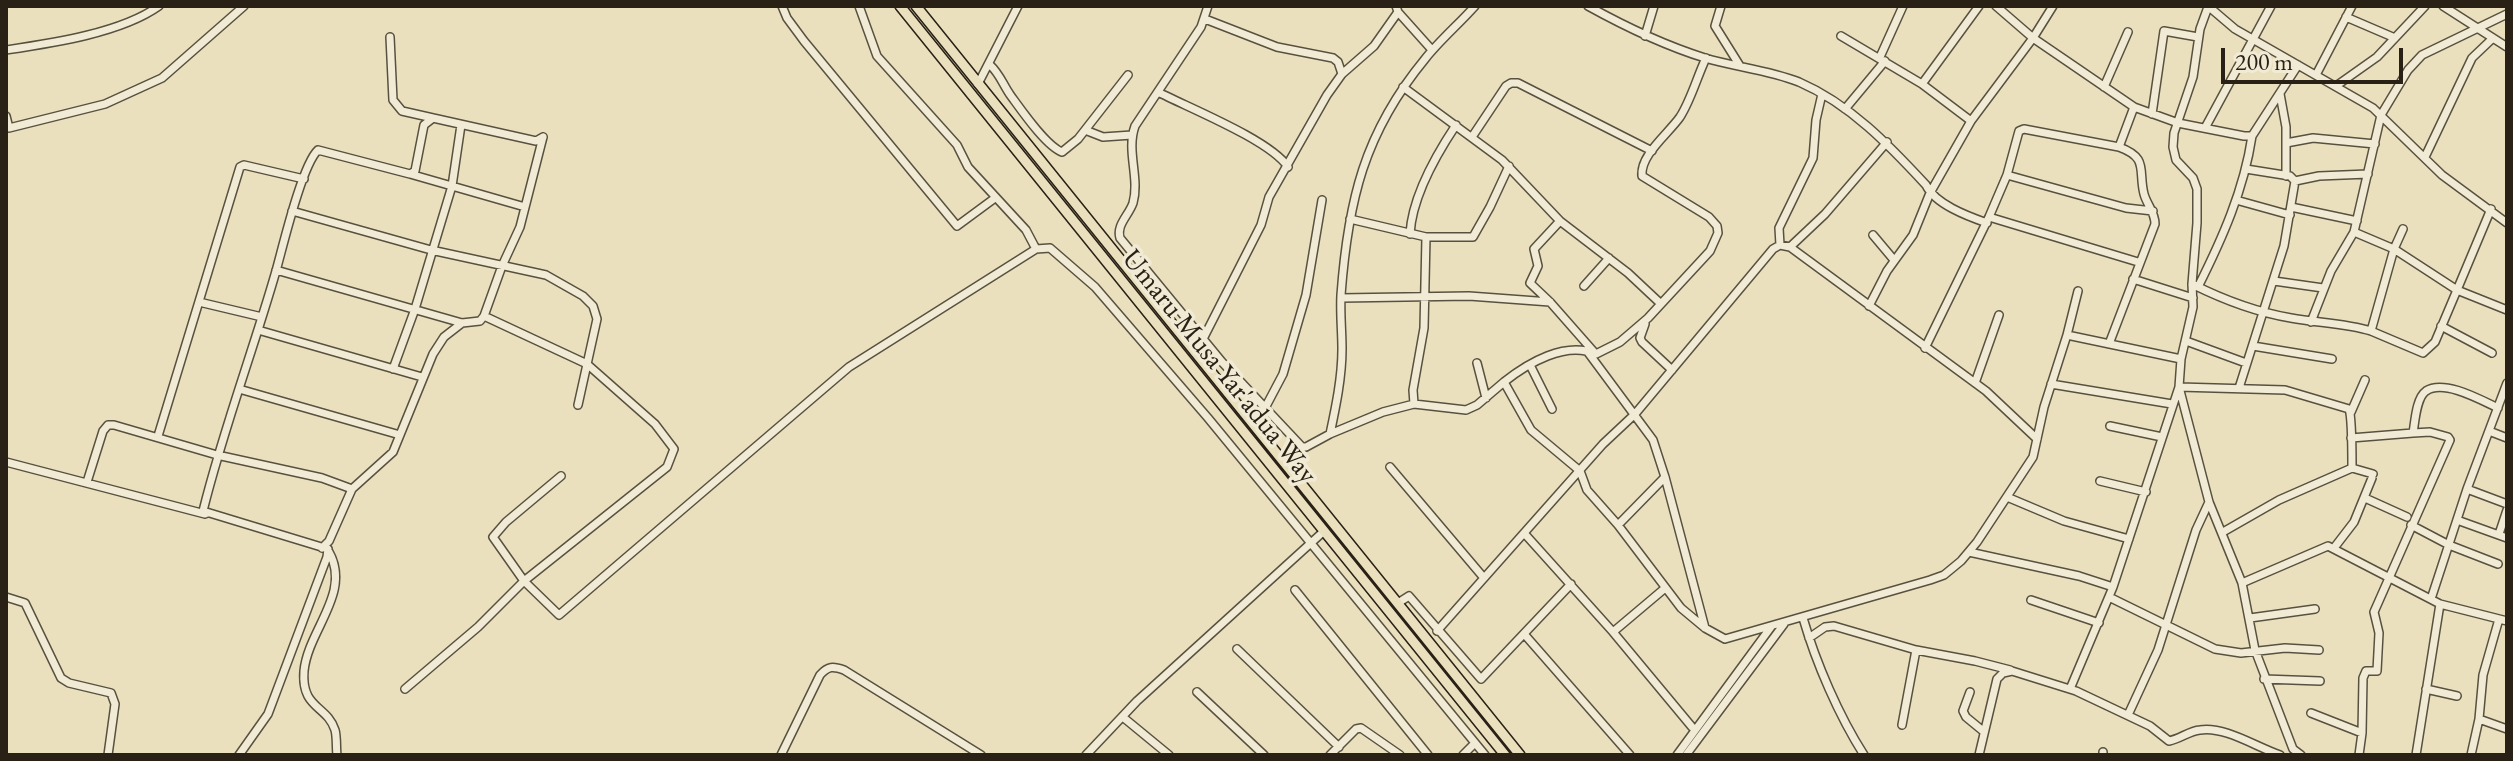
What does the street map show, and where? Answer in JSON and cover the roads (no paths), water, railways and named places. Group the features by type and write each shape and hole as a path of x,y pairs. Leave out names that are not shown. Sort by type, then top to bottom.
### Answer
{"main road":[{"name":"Umaru Musa Yar'adua Way","path":"900,6 1505,755"},
{"name":"Umaru Musa Yar'adua Way","path":"916,6 1520,755"}],"street":[{"path":"6,50 62,41 144,17 159,6"},
{"path":"6,116 9,128 105,104 162,78 244,6"},
{"path":"782,6 804,41 957,226 995,198"},
{"path":"859,6 877,56 957,145 968,167 1026,230 1036,249"},
{"path":"978,84 1018,6"},
{"path":"1208,6 1205,19 1132,135 1133,204 1118,234 1264,410 1302,447 1383,412 1414,404 1466,410 1530,365 1553,354 1587,350 1596,354"},
{"path":"1330,434 1342,361 1341,298 1350,219 1363,163 1403,87 1432,50 1475,6"},
{"path":"1588,6 1645,36 1706,58 1798,82 1822,94 1887,142 1930,193 1957,210 2138,262"},
{"path":"1645,36 1654,6"},
{"path":"1721,6 1715,26 1740,66"},
{"path":"1845,109 1882,59 1903,6"},
{"path":"1922,84 1979,6"},
{"path":"1996,6 2033,38 2134,107 2178,123 2252,136"},
{"path":"1869,306 1894,260 1913,235 1930,193 1971,121 2053,6"},
{"path":"2205,128 2271,6"},
{"path":"2316,75 2352,6"},
{"path":"2336,86 2365,67 2425,6"},
{"path":"2443,6 2507,47"},
{"path":"2070,689 2113,587 2179,387 2195,285 2197,189 2193,178 2176,160 2173,147 2193,77 2198,37 2208,7 2235,29 2381,115 2451,182 2507,223"},
{"path":"1203,339 1261,225 1269,197 1342,74 1374,46 1397,9 1432,50"},
{"path":"2311,322 2323,288 2354,232 2381,115 2416,60 2507,14"},
{"path":"2346,17 2395,38"},
{"path":"1205,19 1277,47 1333,58 1342,74"},
{"path":"2152,114 2164,31 2198,37"},
{"path":"2104,87 2128,32"},
{"path":"1841,36 1922,84 1971,121"},
{"path":"276,270 462,323 480,321 484,316 520,227 543,137 536,141 402,111 393,100 390,37"},
{"path":"2425,157 2472,58 2493,38"},
{"path":"1596,354 1620,342 1648,318 1710,251 1718,233 1717,226 1709,217 1642,176 1652,151 1681,115 1706,58"},
{"path":"990,65 1001,76 1011,97 1058,151 1066,151 1128,75"},
{"path":"2195,285 2225,232 2246,169 2252,136 2298,65"},
{"path":"1472,137 1506,86 1518,83 1652,151"},
{"path":"1403,87 1509,166 1560,221 1609,258 1660,303"},
{"path":"1158,92 1249,138 1277,155 1288,167"},
{"path":"1780,245 1779,228 1813,158 1822,94"},
{"path":"2280,94 2286,143 2286,176"},
{"path":"2119,147 2134,107"},
{"path":"410,174 415,171 424,125 433,118"},
{"path":"393,369 415,309 452,186 461,125"},
{"path":"1410,234 1416,204 1435,159 1456,125"},
{"path":"1925,348 1988,220 2007,175 2017,134 2024,129 2119,147 2133,154 2140,162 2145,196 2153,211 2155,224 2109,344"},
{"path":"1085,130 1103,137 1132,135"},
{"path":"2286,143 2313,138 2375,144"},
{"path":"1790,247 1825,214 1887,142"},
{"path":"205,514 203,511 217,455 262,317 292,211 311,159 318,150 525,207"},
{"path":"158,436 240,167 244,165 304,179"},
{"path":"1350,219 1426,237 1473,237 1509,166"},
{"path":"2246,169 2286,176 2295,181 2319,176 2368,174"},
{"path":"2007,175 2126,208 2153,211"},
{"path":"2239,388 2284,246 2295,181"},
{"path":"1264,410 1283,374 1306,295 1322,200"},
{"path":"2236,200 2357,221"},
{"path":"2195,285 2241,307 2311,322 2349,325 2423,353 2431,348 2491,209"},
{"path":"292,211 431,250 546,275 583,296 593,306 597,319 578,405"},
{"path":"1560,221 1536,246 1538,266 1529,281 1596,354"},
{"path":"2371,331 2394,249 2403,229"},
{"path":"2354,232 2394,249 2457,290 2507,310"},
{"path":"1873,235 1894,260"},
{"path":"1414,404 1426,297 1426,237"},
{"path":"1437,631 1635,414 1773,249 1780,245 1790,247 1975,383 2037,439"},
{"path":"561,476 506,522 493,537 524,581 559,615 849,367 1036,249 1050,248 1095,287 1312,541 1485,755"},
{"path":"1584,286 1609,258"},
{"path":"2133,279 2193,298"},
{"path":"2274,281 2323,288"},
{"path":"1504,382 1531,430 1580,471 1587,490 1618,525 1664,589 1705,628 1725,639 1930,580 1944,575 1969,552 2033,457 2078,291"},
{"path":"1341,298 1469,296 1550,302"},
{"path":"199,302 262,317"},
{"path":"1975,383 1999,315"},
{"path":"405,689 478,627 524,581 667,467 674,449 655,424 587,364 484,316"},
{"path":"1648,318 1640,338 1672,370"},
{"path":"239,755 268,714 325,549 352,489 386,461 400,435 422,377 444,337 462,323"},
{"path":"2441,326 2492,353"},
{"path":"258,330 422,377"},
{"path":"2067,335 2181,359"},
{"path":"2186,341 2246,363"},
{"path":"2253,346 2332,359"},
{"path":"1587,350 1653,440 1705,628"},
{"path":"1477,363 1486,398"},
{"path":"1530,365 1552,409"},
{"path":"2352,468 2351,412 2365,380"},
{"path":"2431,599 2467,489 2507,383"},
{"path":"2051,384 2172,404"},
{"path":"2179,387 2285,390 2351,412"},
{"path":"2179,387 2209,502 2242,583 2264,679 2292,752 2301,755"},
{"path":"239,389 400,435"},
{"path":"2413,433 2426,391 2460,390 2498,408"},
{"path":"87,482 103,431 108,425 158,436 217,455 322,478 352,489"},
{"path":"2110,426 2162,437"},
{"path":"2489,431 2507,438"},
{"path":"2351,438 2430,432 2450,440 2409,521 2374,612 2379,633 2379,659 2377,671 2366,671 2363,678 2359,755"},
{"path":"6,462 325,549 336,563 336,581 330,604 312,641 304,667 304,681 307,697 328,718 335,730 337,755"},
{"path":"1390,467 1484,578"},
{"path":"2223,532 2279,500 2352,468 2372,476 2354,522 2334,548"},
{"path":"1618,525 1665,477"},
{"path":"2100,481 2146,492"},
{"path":"2457,520 2503,536 2507,507 2467,489"},
{"path":"2007,497 2064,521 2129,539"},
{"path":"2365,498 2449,545 2498,564"},
{"path":"2128,715 2168,624 2196,530 2209,502"},
{"path":"1086,755 1137,701 1150,693 1323,532"},
{"path":"1524,533 1613,632 1692,727"},
{"path":"2242,583 2328,546 2440,604 2503,620 2483,675 2479,719 2471,755"},
{"path":"1969,552 2079,576 2113,587"},
{"path":"1398,603 1409,596 1481,679 1571,584"},
{"path":"1613,632 1664,589"},
{"path":"1295,590 1428,755"},
{"path":"6,597 25,603 61,678 69,683 111,693 114,699 108,755"},
{"path":"2109,597 2215,649 2241,653 2285,648 2319,650"},
{"path":"2031,600 2099,623"},
{"path":"2416,755 2440,604"},
{"path":"2250,618 2315,609"},
{"path":"1803,618 1844,722 1864,755"},
{"path":"1686,755 1784,624"},
{"path":"1809,638 1831,626 1916,650 1975,661 2070,689 2150,726 2169,741 2199,730 2220,731 2280,755"},
{"path":"1677,755 1771,627"},
{"path":"1525,635 1630,755"},
{"path":"1237,649 1339,747"},
{"path":"1902,725 1916,650"},
{"path":"781,755 820,675 826,668 834,667 844,670 981,755"},
{"path":"1979,755 1997,679 2003,673 2012,671"},
{"path":"2264,679 2320,681"},
{"path":"2426,689 2457,696"},
{"path":"1197,692 1264,755"},
{"path":"1970,692 1963,711 1983,731"},
{"path":"2311,713 2362,733"},
{"path":"1124,718 1169,755"},
{"path":"2479,719 2507,729"},
{"path":"1330,755 1356,729 1361,728 1400,755"},
{"path":"1463,755 1475,743"}]}
